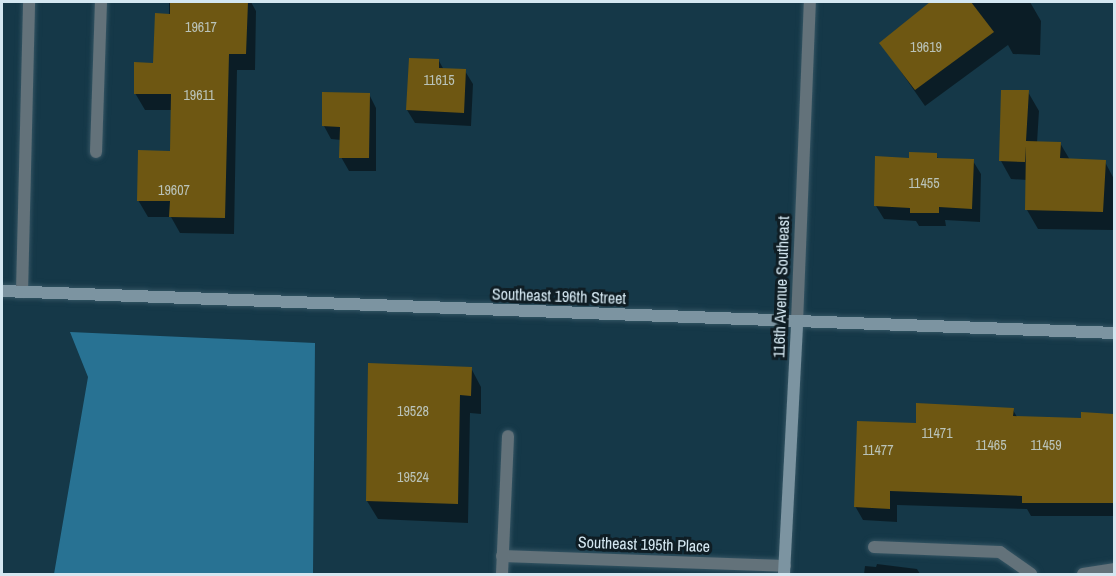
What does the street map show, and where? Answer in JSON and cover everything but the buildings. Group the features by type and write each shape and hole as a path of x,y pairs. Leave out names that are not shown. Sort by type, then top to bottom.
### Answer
{"street":[{"path":"22,292 29,2"},
{"path":"96,152 101,2"},
{"name":"116th Avenue Southeast","path":"785,570 810,2"},
{"name":"Southeast 196th Street","path":"2,291 1114,333"},
{"path":"501,574 508,436"},
{"path":"874,547 1000,552 1031,574"},
{"name":"Southeast 195th Place","path":"502,556 785,570"},
{"path":"1083,574 1114,569"}],"shaded area":[{"path":"70,332 315,343 313,574 54,574 88,377"}]}
